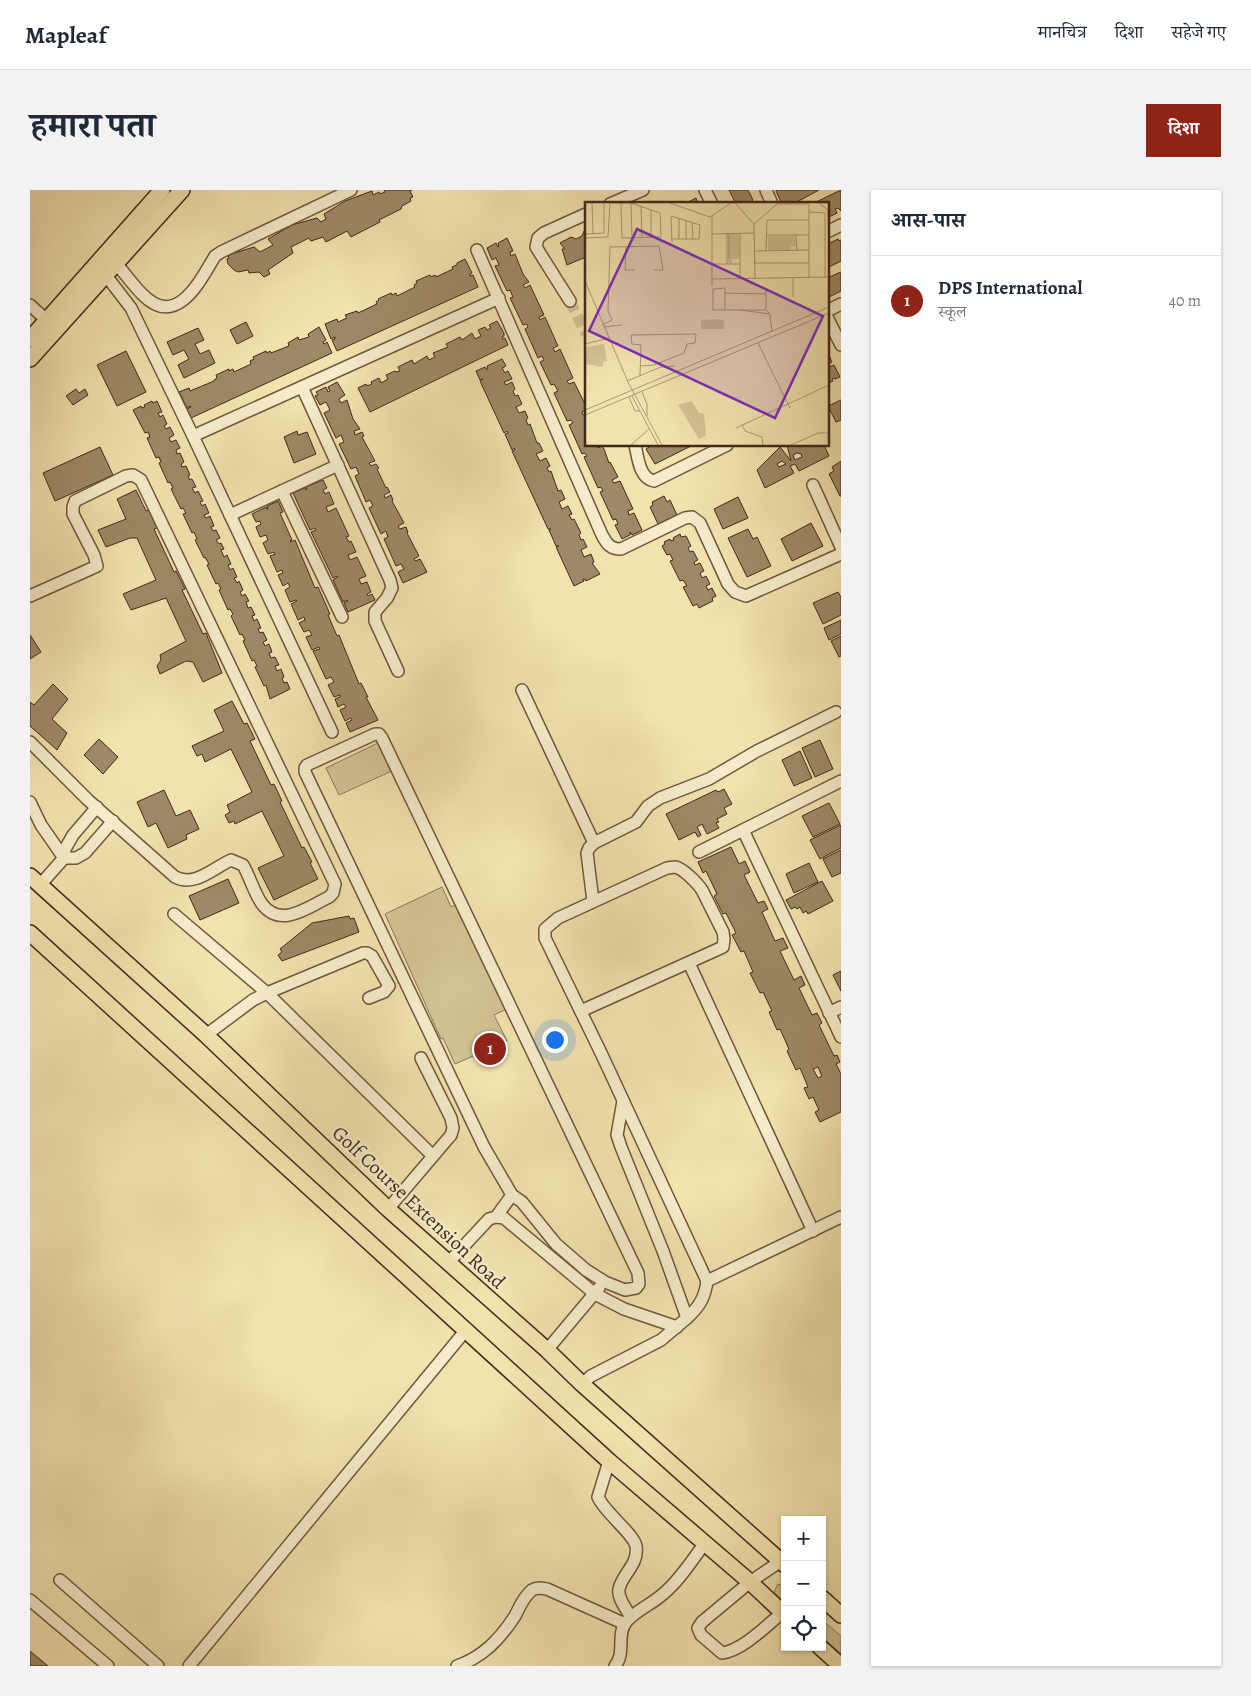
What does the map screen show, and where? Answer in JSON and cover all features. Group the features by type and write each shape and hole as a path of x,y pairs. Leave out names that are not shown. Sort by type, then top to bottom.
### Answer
{"main road":[{"path":"106,263 162,190"},
{"path":"30,360 41,331 106,263 182,190"},
{"name":"Golf Course Extension Road","path":"35,880 206,1035 448,1263 781,1561"},
{"path":"30,933 609,1461 750,1582 781,1611"},
{"path":"826,1602 841,1615"},
{"path":"824,1651 841,1666"}],"street":[{"path":"106,263 155,305 171,306 189,295 215,256 221,252 352,190"},
{"path":"615,202 643,190"},
{"path":"705,190 711,202"},
{"path":"766,190 771,202"},
{"path":"570,300 536,247 538,238 544,233 585,214"},
{"path":"828,232 841,225"},
{"path":"477,250 607,544 614,549 621,549 685,518 692,517 700,523 728,584 735,592 746,596 841,554"},
{"path":"106,263 193,436 332,732"},
{"path":"193,436 499,298"},
{"path":"828,310 841,304"},
{"path":"30,305 41,331"},
{"path":"828,319 841,345"},
{"path":"302,387 390,580 392,588 387,598 375,612 375,621 398,671"},
{"path":"635,446 644,476 648,480 654,481 725,446"},
{"path":"230,515 338,465"},
{"path":"30,596 97,566 94,555 73,514 75,501 126,476 133,475 141,480 335,884 333,893 329,897 289,916 276,915 262,904 242,865 231,860 192,881 184,881 175,877 93,804 30,742"},
{"path":"813,485 841,547"},
{"path":"282,491 342,617"},
{"path":"522,690 594,843"},
{"path":"593,901 587,853 594,843 636,822 648,806 660,798 709,780 757,750 836,712"},
{"path":"375,734 379,734 382,738 638,1274 639,1284 636,1288 625,1290 605,1282 586,1270 556,1244 529,1211 522,1202 512,1195 484,1147 305,772 307,765 375,734"},
{"path":"700,852 840,783"},
{"path":"30,802 41,825 64,858"},
{"path":"64,858 65,849 93,804"},
{"path":"35,880 64,858 76,858 85,853 113,821"},
{"path":"742,830 841,1038"},
{"path":"581,1011 723,947 724,938 722,932 699,885 680,869 675,866 667,868 558,918 545,929 545,938 624,1101 707,1281 705,1294 696,1310 677,1327 661,1340 591,1376 582,1384"},
{"path":"174,914 266,993 432,1155"},
{"path":"206,1035 266,993 363,953 368,953 372,956 389,986 384,992 369,998"},
{"path":"689,963 813,1230"},
{"path":"829,1013 841,1008"},
{"path":"388,1208 451,1135 453,1128 451,1118 421,1058"},
{"path":"624,1101 617,1135 620,1147 669,1266 687,1318"},
{"path":"496,1217 512,1195"},
{"path":"516,1227 529,1211"},
{"path":"448,1263 489,1219 496,1217 504,1218 595,1294 624,1309 677,1327"},
{"path":"707,1281 841,1217"},
{"path":"547,1350 605,1282"},
{"path":"189,1666 466,1330"},
{"path":"609,1461 598,1497 602,1505 636,1545 635,1559 619,1589 620,1598 628,1620"},
{"path":"615,1666 619,1661 622,1650 622,1631 628,1620 637,1611 663,1594 680,1577 705,1543"},
{"path":"781,1564 750,1582 702,1622 698,1628 701,1634 722,1653 728,1652 746,1642 781,1616"},
{"path":"60,1580 158,1666"},
{"path":"457,1666 472,1661 490,1648 508,1627 528,1595 533,1590 540,1588 628,1620"},
{"path":"30,1600 103,1665"}],"shaded area":[{"path":"380,742 394,770 339,795 326,768"},
{"path":"442,887 451,907 457,904 507,1009 494,1015 507,1041 455,1064 443,1038 441,1039 385,914"},
{"path":"778,1584 781,1585 781,1600 774,1592"},
{"path":"826,1623 841,1636 841,1654 826,1641"}],"building":[{"path":"384,190 412,190 410,191 413,197 401,209 351,237 347,231 326,242 323,237 311,241 309,238 291,247 293,253 268,270 270,274 264,277 259,272 249,273 248,270 238,272 228,264 228,255 254,247 260,252 273,245 268,239 292,225 317,218 321,222 326,219 324,214 345,201 372,191 373,195 379,192 380,194 385,192"},
{"path":"729,190 748,190 753,200 750,202 735,202"},
{"path":"819,190 797,202 781,202 776,191"},
{"path":"841,190 841,211 838,208 835,209 837,213 828,218 828,202 816,202"},
{"path":"696,198 697,202 690,202"},
{"path":"584,231 585,257 567,265 562,249 565,249 560,243 571,237 576,239 582,236"},
{"path":"507,238 513,251 510,252 511,256 515,254 523,274 529,282 523,285 525,288 530,285 544,315 539,317 540,320 545,317 558,346 553,348 555,352 560,349 573,378 567,381 569,384 574,382 585,404 585,410 582,412 583,415 585,414 585,446 597,446 598,448 602,446 604,449 609,463 618,477 612,480 614,483 620,481 633,509 628,511 629,515 634,513 642,530 632,535 630,532 630,535 622,539 615,525 618,524 616,519 613,520 600,492 603,491 601,487 598,488 584,457 587,456 585,453 582,454 569,425 573,423 571,420 567,421 554,393 558,391 554,384 551,385 540,362 544,360 542,356 538,358 525,329 528,327 527,324 523,325 510,298 513,297 510,290 507,291 495,266 499,265 496,258 492,260 487,248 496,243 498,247 498,243"},
{"path":"838,239 839,241 841,240 841,261 828,268 829,247 828,244"},
{"path":"465,259 472,273 470,276 473,275 478,287 337,351 332,340 335,337 331,339 325,324 337,319 338,322 347,318 345,315 357,311 358,313 377,304 378,299 391,293 392,295 396,293 397,296 415,287 416,281 430,275 431,277 435,275 436,277 453,269 452,267"},
{"path":"841,272 841,291 829,297 828,295 828,278"},
{"path":"497,321 504,333 502,337 503,339 505,338 508,345 370,412 358,388 366,384 367,386 372,384 371,382 379,378 381,383 388,379 386,375 400,371 398,367 412,360 414,364 427,356 429,360 435,357 433,353 448,347 446,344 460,337 462,340 472,333 475,339 481,336 478,330 485,327 487,330 491,328 489,325"},
{"path":"246,322 253,336 237,344 230,330"},
{"path":"319,327 326,340 323,342 324,344 327,342 332,353 191,418 187,409 191,407 187,408 179,392 189,388 190,391 214,381 217,378 216,375 229,369 229,371 233,369 234,372 251,364 250,361 254,359 253,357 266,351 271,353 289,346 288,343 298,337 299,340 309,337 308,334"},
{"path":"198,328 204,340 195,344 200,354 209,350 215,363 184,378 178,365 189,359 184,350 173,355 167,342"},
{"path":"126,351 146,392 117,406 97,365"},
{"path":"828,356 832,362 828,364"},
{"path":"502,359 506,366 502,368 505,373 508,371 512,379 504,382 506,385 512,382 515,396 518,395 522,404 516,407 519,413 525,411 528,425 530,424 537,443 539,443 543,451 536,454 540,461 546,458 550,466 547,468 549,472 551,471 558,491 561,490 565,499 559,502 562,509 568,506 572,514 569,515 572,520 574,519 581,533 579,535 581,540 583,539 587,547 581,550 584,557 591,554 594,562 592,563 600,574 586,581 583,579 584,581 574,586 556,547 559,546 556,546 549,530 551,529 548,529 512,451 515,450 514,448 512,450 505,434 508,433 507,431 504,433 480,381 483,379 480,380 476,371 485,367 488,369 487,366"},
{"path":"828,364 829,367 834,365 840,377 832,379 833,381 828,384"},
{"path":"337,382 345,395 339,399 341,403 347,400 353,419 360,429 354,431 355,435 362,432 364,436 362,437 375,461 369,463 371,466 376,464 379,468 377,469 386,488 390,492 384,495 385,498 391,495 392,501 404,523 398,526 400,529 406,527 407,533 419,556 414,559 415,561 420,559 427,572 403,583 398,572 404,569 401,564 396,566 384,539 388,537 386,531 381,534 369,508 373,506 370,500 366,502 355,476 359,474 356,467 351,469 339,444 344,442 341,435 336,438 324,413 330,410 326,402 320,405 315,396 318,395 316,392 326,387 328,392 330,391 328,387"},
{"path":"76,389 79,393 85,389 88,395 73,405 66,396"},
{"path":"841,400 841,420 836,422 828,406"},
{"path":"152,401 153,403 157,401 162,412 158,413 160,417 163,415 167,424 164,426 166,429 170,427 174,435 169,438 171,442 176,440 180,448 176,450 177,454 180,453 184,462 181,464 182,467 186,466 190,475 188,476 196,487 192,488 195,493 198,491 203,501 200,502 202,506 205,504 209,513 204,515 206,518 210,516 214,526 211,527 213,531 216,530 220,538 216,540 219,544 221,543 224,549 221,550 224,557 227,555 231,564 228,565 230,570 233,568 237,577 234,578 237,583 239,581 243,590 240,592 242,596 245,594 249,601 246,602 248,608 251,607 255,615 252,616 254,621 257,619 261,628 258,629 260,633 263,632 267,640 263,642 265,646 269,644 272,652 269,653 271,658 275,657 279,665 275,666 277,671 281,669 284,683 287,682 290,689 270,699 266,685 264,686 255,667 257,666 254,660 252,661 243,641 245,640 242,634 240,635 231,616 233,614 230,609 228,610 219,590 221,589 218,583 216,584 207,565 209,564 195,540 197,539 194,532 192,533 183,514 186,513 183,508 181,509 171,489 173,488 170,482 168,483 159,463 161,462 159,457 156,458 147,438 150,437 148,432 145,433 133,410 141,406 142,408 145,407 144,405"},
{"path":"297,431 298,435 307,432 316,454 294,463 284,437"},
{"path":"650,446 691,446 655,464 646,449"},
{"path":"787,446 824,446 829,456 799,471 795,464 790,466 794,473 765,488 757,470 780,447 791,461","holes":["801,454 802,457 795,460 793,455","782,461 786,464 779,467 777,464"]},
{"path":"100,447 113,475 55,501 43,473"},
{"path":"841,461 840,496 829,474 834,471 832,467"},
{"path":"323,480 327,488 323,490 325,494 329,492 334,504 326,507 328,512 336,508 349,536 346,537 349,542 351,541 356,552 348,555 350,560 357,557 366,576 359,579 361,584 367,582 371,592 367,594 368,596 372,594 375,600 348,612 344,603 348,601 343,602 333,580 338,577 333,578 311,532 316,530 315,528 310,530 293,493 305,488 306,490 306,487"},
{"path":"136,490 146,511 149,510 157,528 154,529 174,572 176,571 185,589 182,590 203,634 206,633 222,673 203,682 193,662 186,661 160,674 157,666 161,660 160,655 186,641 166,598 131,610 123,594 156,580 137,538 130,538 106,547 98,530 126,519 117,499"},
{"path":"664,496 667,502 670,500 677,515 658,524 650,507 653,505 652,502"},
{"path":"738,497 748,518 723,529 714,509"},
{"path":"278,501 283,512 280,513 292,540 290,541 295,540 315,588 318,587 330,614 328,615 337,636 339,635 359,684 361,683 378,720 350,732 346,723 352,720 351,718 345,721 340,710 346,707 344,704 338,707 335,699 340,697 340,695 334,697 328,685 334,682 331,677 326,679 313,651 320,649 319,647 312,650 306,637 312,635 309,630 304,632 299,623 305,620 304,617 298,620 291,604 297,601 290,602 285,590 290,587 288,583 283,586 278,575 283,573 282,570 277,572 270,556 275,554 274,552 268,554 263,543 268,540 266,535 260,537 256,527 261,524 260,521 256,522 252,514 266,507 268,509 267,506"},
{"path":"811,523 823,546 792,561 781,539"},
{"path":"748,529 753,539 757,537 771,566 747,577 728,538"},
{"path":"680,534 681,537 686,536 691,546 688,548 690,552 693,551 698,560 694,562 695,565 700,563 704,571 700,573 702,578 706,576 710,584 706,586 708,590 712,588 716,596 712,598 713,601 699,608 697,604 693,606 683,587 687,586 683,580 680,581 670,561 673,560 670,554 667,555 662,546 665,544 664,542 670,539 671,541 674,540 673,538"},
{"path":"838,592 841,597 841,615 823,624 813,603"},
{"path":"841,620 841,634 829,640 824,628"},
{"path":"30,635 41,652 30,659"},
{"path":"841,636 841,656 839,657 831,641"},
{"path":"53,684 68,699 52,719 67,733 57,750 30,726 30,702 34,705"},
{"path":"232,701 244,724 247,723 255,739 250,741 271,785 274,784 282,801 280,802 302,848 304,847 312,862 310,863 318,879 274,900 258,868 284,856 262,811 235,824 234,821 229,823 225,815 230,812 227,805 252,792 231,749 205,762 202,754 197,756 192,746 224,731 214,710"},
{"path":"99,739 118,757 103,774 84,755"},
{"path":"820,740 833,769 815,777 802,748"},
{"path":"800,751 812,778 794,786 782,760"},
{"path":"724,789 732,804 724,808 727,814 717,819 719,822 716,823 719,828 707,834 702,824 697,827 701,835 698,837 695,832 679,840 666,814 716,790 718,792"},
{"path":"164,790 176,816 190,810 199,829 186,835 187,839 168,848 156,823 148,827 137,802"},
{"path":"829,803 840,824 813,837 802,816"},
{"path":"841,825 841,848 820,859 810,840"},
{"path":"731,847 739,864 745,861 750,872 744,875 758,903 764,901 768,909 762,912 775,941 783,938 788,948 780,951 794,980 801,976 805,985 799,988 812,1015 817,1013 822,1023 819,1025 834,1056 837,1055 840,1062 836,1064 841,1074 841,1112 820,1122 815,1112 819,1110 813,1097 809,1099 804,1088 808,1087 800,1068 796,1070 780,1029 777,1030 769,1012 772,1011 763,992 760,993 750,973 753,972 744,951 741,952 732,935 736,933 726,913 723,914 714,896 717,894 706,871 703,873 698,862","holes":["818,1067 822,1076 818,1078 813,1069"]},
{"path":"841,850 841,873 832,877 823,859"},
{"path":"809,863 818,882 794,893 786,874"},
{"path":"228,879 239,903 200,920 189,896"},
{"path":"822,881 833,901 808,914 806,911 803,913 800,907 791,909 786,900"},
{"path":"349,916 350,919 354,918 359,932 282,961 278,955 282,952 280,949 312,923"},
{"path":"841,971 841,991 833,975"},
{"path":"30,1651 48,1666 30,1666"}],"tunnel":[{"path":"570,301 585,332"}],"place":[{"name":"DPS International","path":"490,1049"}]}
